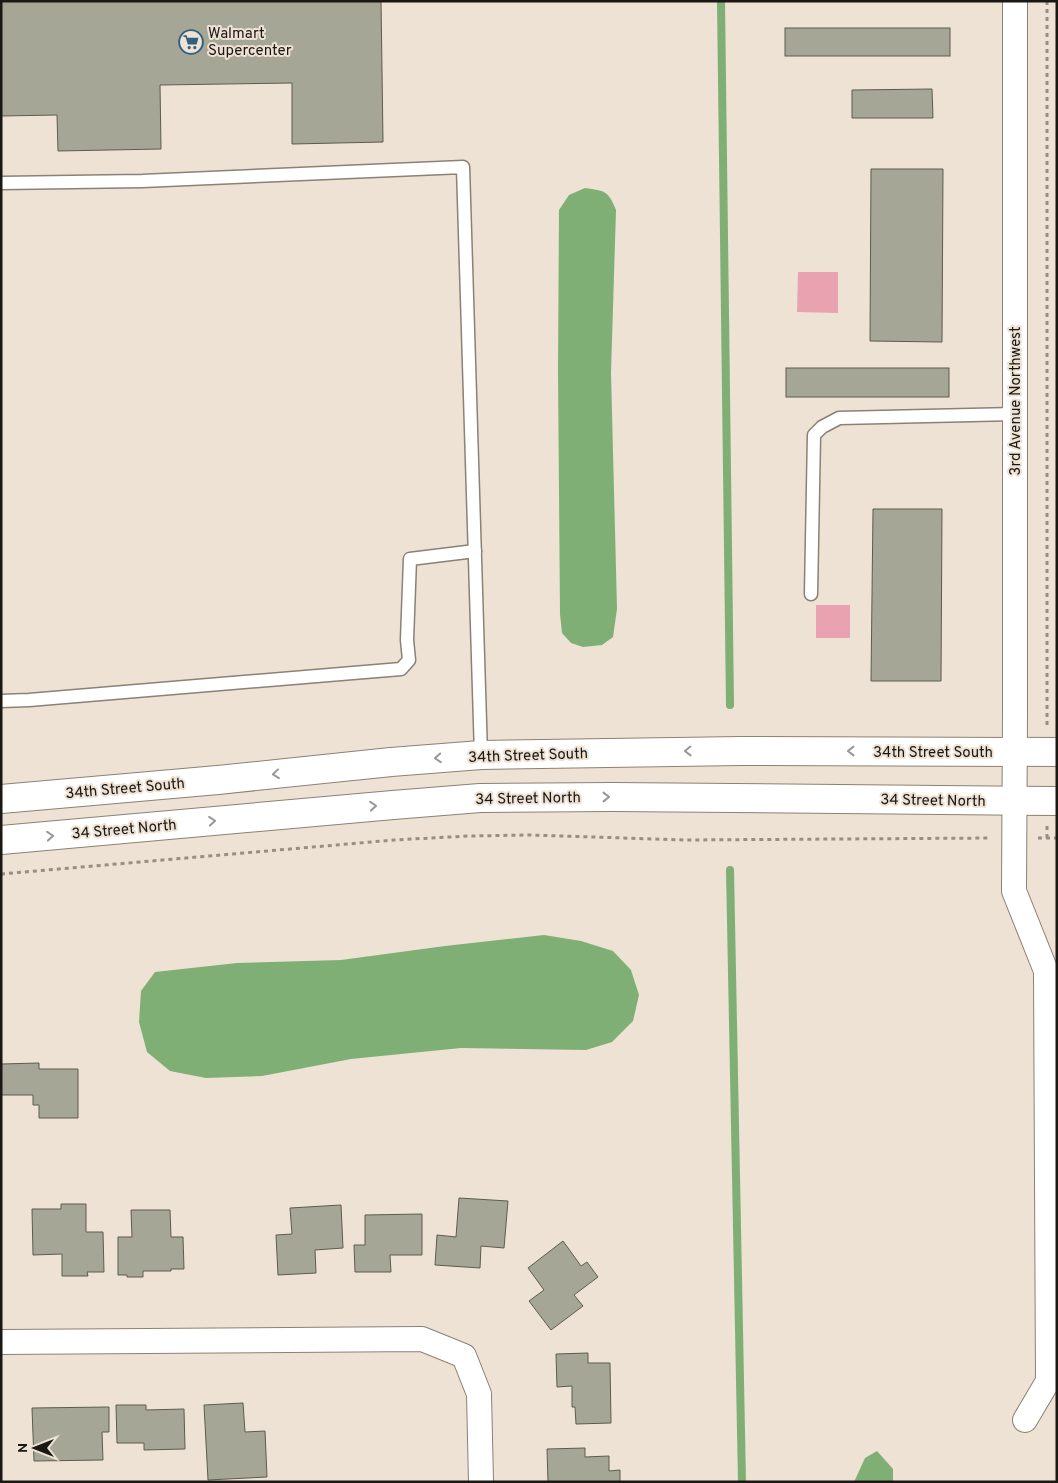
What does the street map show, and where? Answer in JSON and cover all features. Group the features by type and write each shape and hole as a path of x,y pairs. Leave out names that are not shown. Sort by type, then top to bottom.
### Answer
{"main road":[{"name":"34th Street South","path":"1,799 481,755 741,750 1052,752"},
{"name":"34 Street North","path":"1,840 480,798 612,797 1052,801"}],"street":[{"name":"3rd Avenue Northwest","path":"1015,1 1014,890 1046,971 1048,1380 1025,1420"},
{"path":"1,1342 422,1339 464,1356 479,1394 480,1482"}],"lane":[{"path":"1,183 142,182 463,167 481,755"},
{"path":"811,594 814,435 822,427 839,418 1015,414"},
{"path":"1,701 401,670 409,660 407,640 410,559 475,551"}],"path":[{"path":"1047,1 1052,752"},
{"path":"1047,838 1052,801"},
{"path":"1,874 394,840 468,836 531,835 685,840 1057,838"}],"shaded area":[{"path":"585,188 597,190 608,195 616,210 611,373 617,609 613,637 602,645 583,647 571,643 562,633 560,614 558,371 559,210 569,195"},
{"path":"798,272 838,272 838,313 797,312"},
{"path":"816,605 850,605 850,638 816,638"},
{"path":"544,935 581,941 613,951 631,970 639,995 633,1021 612,1042 586,1050 461,1048 351,1059 262,1076 206,1078 170,1071 147,1052 139,1022 141,991 155,972 237,963 341,960"},
{"path":"877,1451 893,1469 893,1482 854,1482 865,1458"}],"building":[{"name":"Walmart Supercenter","path":"1,1 381,1 383,142 292,144 292,83 160,85 161,149 58,151 57,115 1,116"},
{"path":"785,28 950,28 950,56 785,56"},
{"path":"932,89 933,118 852,118 852,90"},
{"path":"871,169 943,169 942,342 870,341"},
{"path":"786,368 949,368 949,397 786,397"},
{"path":"873,509 942,509 941,681 871,681"},
{"path":"39,1063 39,1069 78,1069 78,1118 39,1118 39,1105 33,1105 33,1095 1,1095 1,1064"},
{"path":"459,1198 508,1201 504,1248 481,1246 480,1268 435,1265 437,1235 456,1237"},
{"path":"61,1204 86,1204 86,1232 103,1232 104,1272 87,1272 88,1276 62,1276 62,1254 33,1255 32,1209 61,1209"},
{"path":"341,1205 343,1248 315,1250 316,1273 278,1275 276,1235 292,1234 290,1208"},
{"path":"131,1210 170,1210 171,1237 183,1237 184,1269 143,1271 143,1277 118,1275 118,1237 132,1237"},
{"path":"422,1214 422,1255 390,1255 391,1272 355,1272 354,1245 365,1245 365,1215"},
{"path":"563,1241 581,1266 587,1262 598,1277 574,1295 583,1306 551,1330 529,1301 544,1290 528,1268"},
{"path":"588,1353 588,1363 610,1363 611,1423 576,1424 575,1407 572,1407 572,1386 557,1387 556,1354"},
{"path":"243,1403 245,1432 265,1431 267,1477 208,1480 204,1405"},
{"path":"116,1405 146,1405 146,1410 184,1409 185,1449 144,1450 144,1443 117,1443"},
{"path":"109,1407 109,1432 102,1432 103,1460 34,1461 32,1408"},
{"path":"585,1448 585,1457 609,1456 609,1471 620,1470 620,1482 548,1482 547,1449"}],"waterway":[{"path":"721,1 730,705"},
{"path":"730,870 742,1482"}],"place":[{"name":"Walmart Supercenter","path":"191,42"}]}
